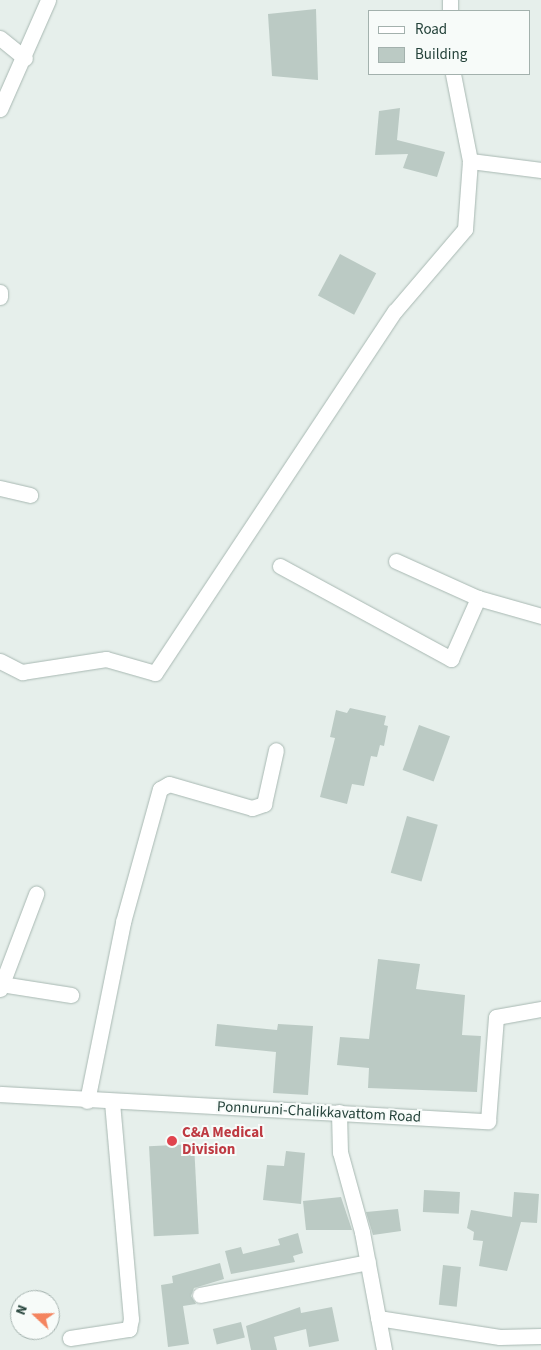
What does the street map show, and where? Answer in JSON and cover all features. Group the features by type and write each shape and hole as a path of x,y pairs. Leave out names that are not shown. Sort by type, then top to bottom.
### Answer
{"street":[{"path":"0,110 25,58 48,0"},
{"path":"0,38 25,58"},
{"path":"0,662 22,672 106,659 155,672 322,427 395,311 465,230 470,161 453,75"},
{"path":"470,161 541,170"},
{"path":"0,292 0,297"},
{"path":"0,488 30,495"},
{"path":"396,561 478,598 541,616"},
{"path":"280,566 451,659 478,598"},
{"path":"86,1101 123,922 160,789 168,784 252,808 264,804 276,750"},
{"path":"36,894 1,986 71,995"},
{"name":"Ponnuruni-Chalikkavattom Road","path":"0,1094 112,1103 339,1112 488,1121 496,1017 541,1009"},
{"path":"70,1338 129,1329 132,1319 112,1103"},
{"path":"339,1112 340,1152 368,1262 384,1350"},
{"path":"200,1295 368,1262"},
{"path":"378,1318 500,1337 541,1336"}],"building":[{"path":"316,9 318,80 272,76 268,14"},
{"path":"400,108 397,140 445,152 437,177 403,168 408,154 375,155 379,111"},
{"path":"340,254 376,273 354,315 318,295"},
{"path":"350,708 386,716 384,725 388,726 384,746 380,745 377,757 371,756 364,786 352,784 347,804 320,797 335,738 330,737 336,710 347,713"},
{"path":"419,725 450,736 434,781 403,770"},
{"path":"407,816 438,825 421,882 391,873"},
{"path":"378,959 420,964 416,989 465,995 462,1035 481,1036 477,1092 368,1088 369,1068 337,1065 340,1037 369,1039"},
{"path":"217,1024 277,1030 278,1024 313,1026 308,1095 273,1093 276,1052 215,1046"},
{"path":"194,1144 199,1234 154,1236 149,1146"},
{"path":"286,1151 305,1153 301,1204 263,1200 267,1165 284,1166"},
{"path":"424,1190 460,1192 459,1214 423,1212"},
{"path":"514,1192 539,1194 537,1223 521,1222 507,1271 479,1266 483,1241 473,1240 474,1232 467,1228 471,1210 512,1217"},
{"path":"341,1197 352,1230 306,1230 303,1201"},
{"path":"398,1209 401,1231 373,1235 366,1212"},
{"path":"298,1233 303,1253 293,1256 295,1262 231,1274 225,1251 241,1247 243,1254 280,1245 278,1239"},
{"path":"220,1263 224,1279 194,1288 191,1296 196,1304 183,1306 189,1344 168,1347 161,1285 173,1283 172,1276"},
{"path":"443,1265 461,1267 457,1307 439,1305"},
{"path":"300,1307 301,1313 332,1307 339,1341 309,1347 306,1329 274,1337 277,1350 251,1350 246,1326"},
{"path":"241,1322 245,1338 217,1345 213,1329"}],"place":[{"name":"C&A Medical Division","path":"172,1141"}]}
